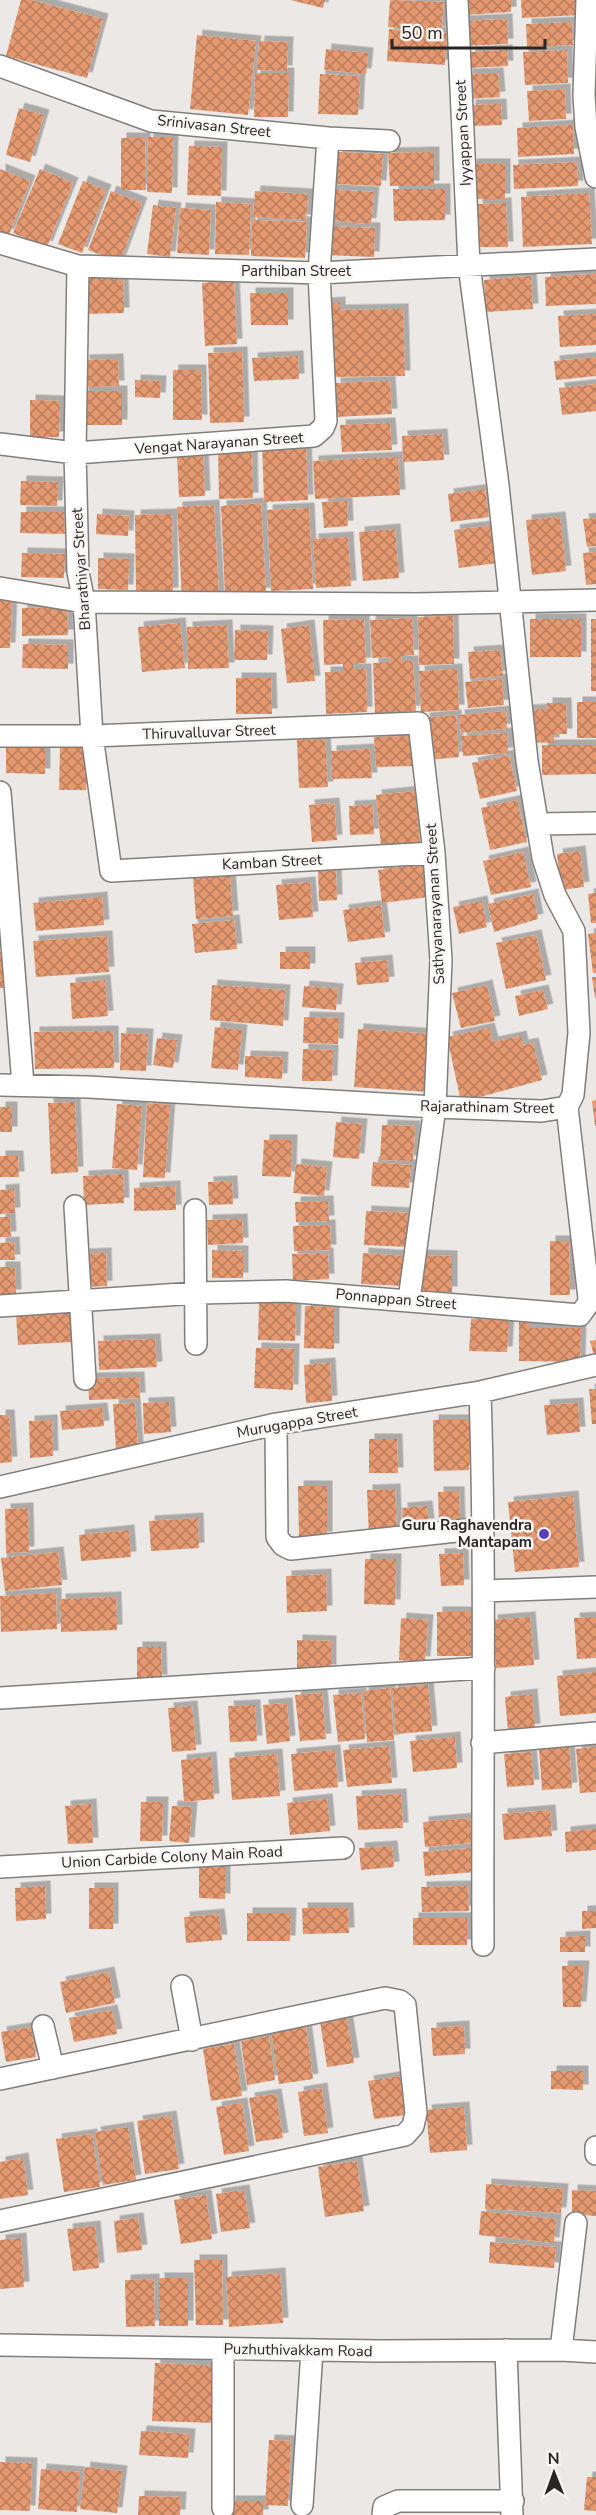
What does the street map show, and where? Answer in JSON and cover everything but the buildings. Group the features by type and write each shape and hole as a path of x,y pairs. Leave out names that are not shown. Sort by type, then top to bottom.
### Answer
{"street":[{"name":"Iyyappan Street","path":"457,0 469,265 498,485 509,603"},
{"path":"587,0 584,95 586,127 596,177"},
{"name":"Srinivasan Street","path":"0,66 152,120 328,138 389,141"},
{"name":"Vengat Narayanan Street","path":"0,444 75,453 314,436 319,433 326,421 319,273 328,138"},
{"name":"Parthiban Street","path":"0,243 78,266 319,273 596,259"},
{"name":"Bharathiyar Street","path":"78,266 75,453 78,572 84,602 92,736 111,871"},
{"path":"0,588 84,602 509,603 596,600"},
{"name":"Rajarathinam Street","path":"0,1085 435,1107 543,1111 567,1107 573,1095 588,1032 574,931 555,895 543,858 527,761 509,603"},
{"name":"Thiruvalluvar Street","path":"0,736 92,736 419,723"},
{"name":"Sathyanarayanan Street","path":"409,1300 435,1107 441,960 434,853 419,723"},
{"path":"0,792 23,1085"},
{"path":"539,824 596,823"},
{"name":"Kamban Street","path":"111,871 434,853"},
{"name":"Ponnappan Street","path":"0,1306 197,1293 286,1291 575,1315 584,1311 589,1298 567,1107"},
{"path":"75,1206 85,1379"},
{"path":"195,1210 196,1344"},
{"name":"Murugappa Street","path":"0,1487 276,1424 480,1392 596,1365"},
{"path":"480,1392 484,1528 483,1945"},
{"path":"276,1424 277,1537 282,1545 291,1549 484,1528"},
{"path":"484,1591 596,1587"},
{"path":"0,1698 484,1668"},
{"path":"482,1743 596,1734"},
{"name":"Union Carbide Colony Main Road","path":"0,1867 343,1848"},
{"path":"182,1986 192,2040"},
{"path":"0,2079 385,1998 400,2001 405,2006 416,2113 413,2126 405,2135 0,2221"},
{"path":"43,2026 53,2068"},
{"path":"596,2147 596,2154"},
{"path":"561,2349 576,2223"},
{"name":"Puzhuthivakkam Road","path":"0,2345 312,2350 561,2349 596,2352"},
{"path":"223,2349 224,2508"},
{"path":"302,2505 312,2350"},
{"path":"383,2515 384,2507 398,2501 512,2508 506,2350"}],"place":[{"name":"Guru Raghavendra Mantapam","path":"544,1534"}]}
